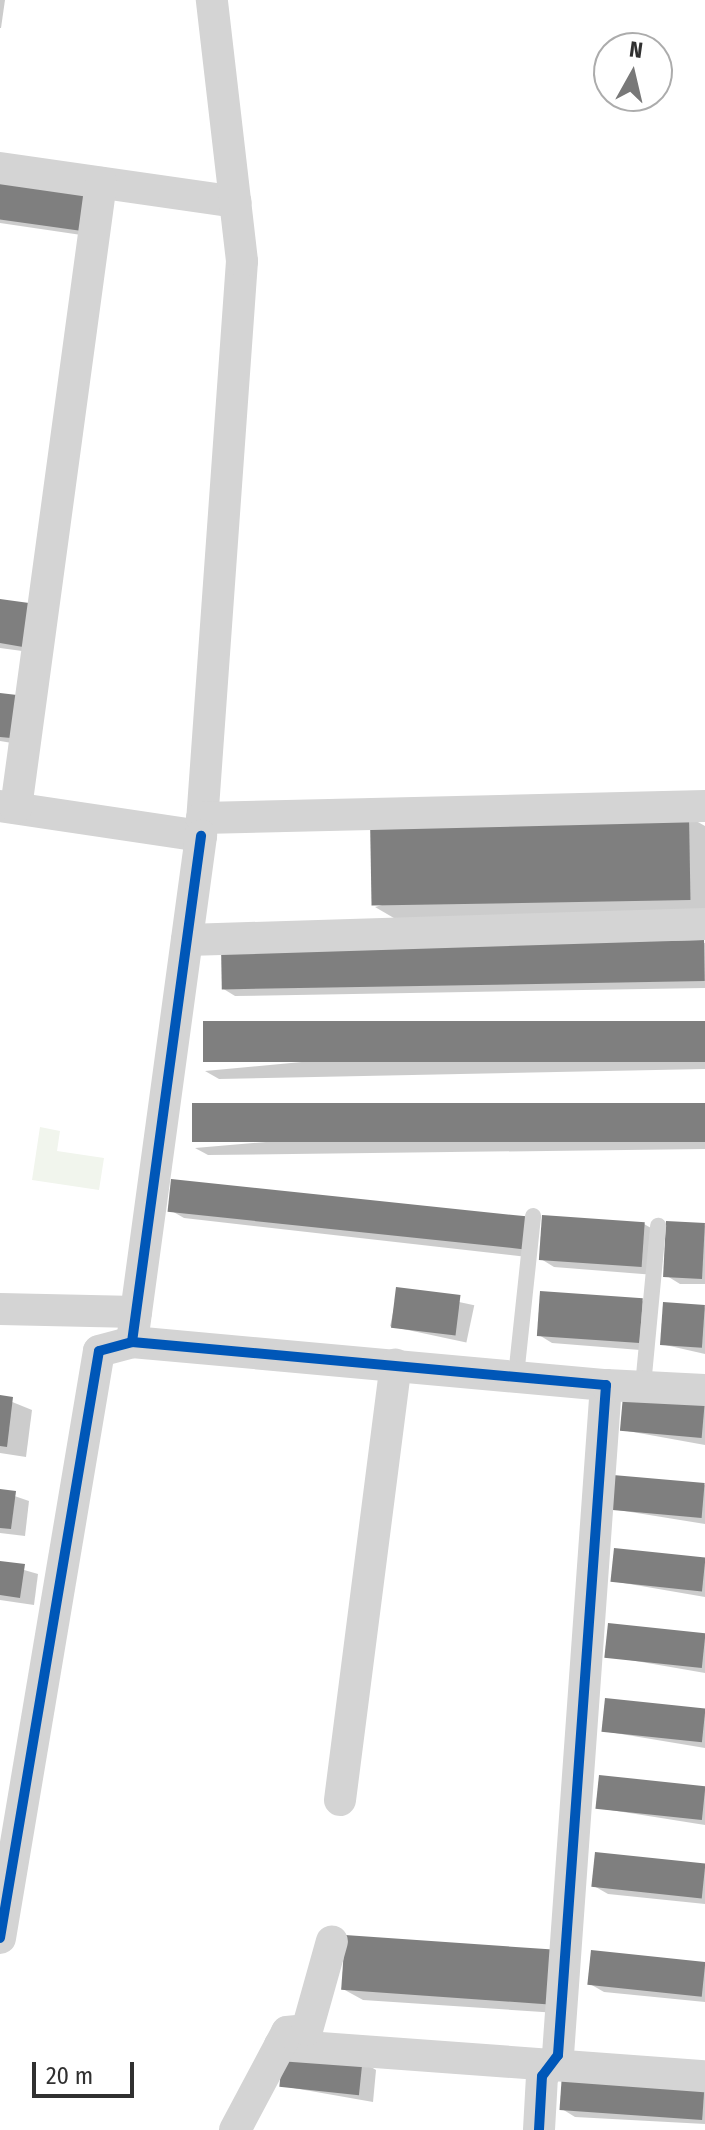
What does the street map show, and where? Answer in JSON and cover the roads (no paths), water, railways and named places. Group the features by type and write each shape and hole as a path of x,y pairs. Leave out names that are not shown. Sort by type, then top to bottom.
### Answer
{"street":[{"path":"0,1938 99,1351 134,1327 202,827 242,261 212,0"},
{"path":"0,168 236,202"},
{"path":"101,183 8,807 202,827 705,806"},
{"path":"187,940 705,924"},
{"path":"0,1309 396,1365 606,1385 705,1390"},
{"path":"340,1800 396,1365"},
{"path":"539,2130 542,2076 558,2055 606,1385"},
{"path":"235,2130 287,2032 307,2030 332,1941"},
{"path":"280,2045 705,2076"}],"lane":[{"path":"516,1376 533,1216"},
{"path":"643,1386 658,1226"}]}
